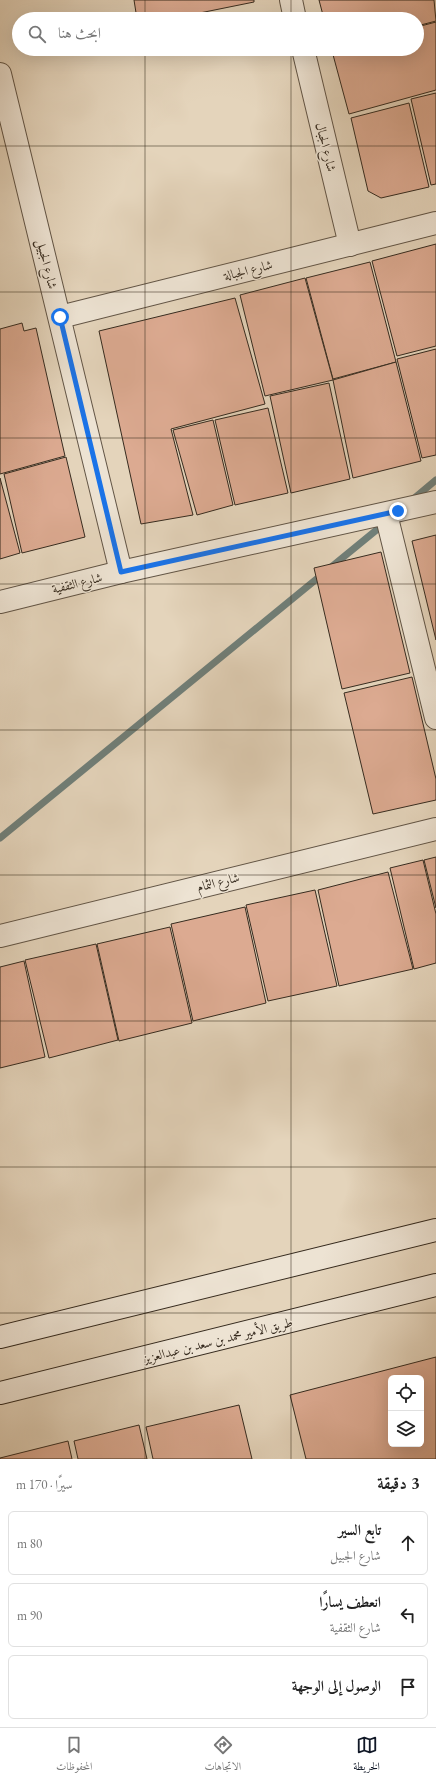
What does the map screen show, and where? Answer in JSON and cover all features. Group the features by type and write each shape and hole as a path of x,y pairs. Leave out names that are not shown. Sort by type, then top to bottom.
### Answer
{"street":[{"path":"291,0 294,12"},
{"name":"شارع الجبال","path":"305,56 350,244"},
{"name":"شارع الجبيل","path":"0,74 121,572"},
{"name":"شارع الجبالة","path":"60,317 436,223"},
{"name":"شارع الثقفية","path":"0,602 121,572 436,502"},
{"path":"386,514 436,718"},
{"name":"شارع الثمام","path":"0,936 436,829"},
{"path":"0,1337 436,1230"},
{"name":"طريق الأمير محمد بن سعد بن عبدالعزيز","path":"0,1393 436,1285"}],"building":[{"path":"134,0 254,0 254,2 205,12 136,12"},
{"path":"319,0 434,0 436,21 424,24 424,12 322,12"},
{"path":"436,22 436,90 349,114 333,56 424,56 424,25"},
{"path":"436,93 436,184 431,185 411,99"},
{"path":"409,103 429,187 381,198 368,191 351,118"},
{"path":"436,244 436,346 397,356 372,261"},
{"path":"370,262 396,362 333,379 306,278"},
{"path":"305,278 333,380 265,396 240,295"},
{"path":"235,298 265,404 171,429 193,515 141,524 99,331"},
{"path":"22,323 24,331 36,328 65,456 0,474 0,329"},
{"path":"436,349 436,455 422,458 397,359"},
{"path":"396,362 421,461 353,478 333,380"},
{"path":"329,383 350,479 291,493 270,396"},
{"path":"268,408 288,493 235,505 215,420"},
{"path":"213,420 233,505 197,515 173,430"},
{"path":"66,457 85,537 22,553 4,474"},
{"path":"0,478 20,553 0,559"},
{"path":"436,535 436,640 412,541"},
{"path":"381,552 410,673 342,689 314,568"},
{"path":"412,677 436,779 436,800 373,814 344,693"},
{"path":"436,857 436,908 424,860"},
{"path":"423,860 436,914 436,963 414,969 390,868"},
{"path":"388,872 413,969 339,986 318,890"},
{"path":"315,890 337,986 268,1001 246,905"},
{"path":"245,907 266,1003 193,1021 171,924"},
{"path":"170,927 192,1023 119,1041 97,944"},
{"path":"96,944 118,1040 49,1058 25,960"},
{"path":"24,961 45,1057 0,1068 0,967"},
{"path":"436,1357 436,1459 306,1459 290,1395"},
{"path":"239,1405 252,1459 153,1459 146,1427"},
{"path":"139,1425 147,1459 78,1459 74,1441"},
{"path":"68,1441 72,1459 0,1459 0,1458"}],"waterway":[{"path":"411,501 436,480"},
{"path":"0,838 385,523"}],"route":[{"path":"60,317 121,572 398,511"}]}
